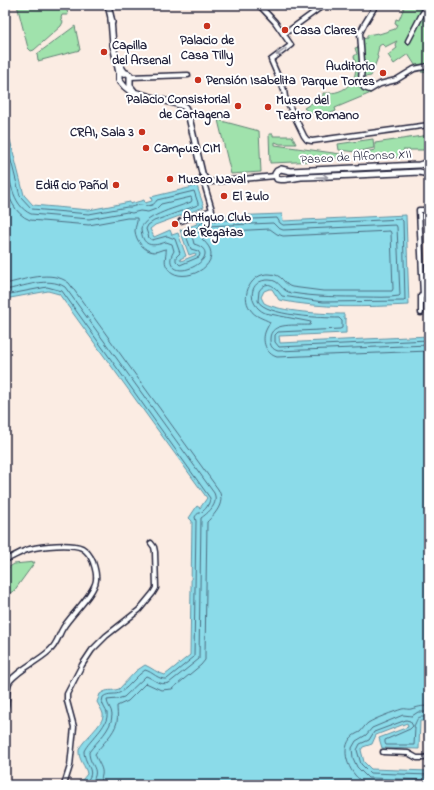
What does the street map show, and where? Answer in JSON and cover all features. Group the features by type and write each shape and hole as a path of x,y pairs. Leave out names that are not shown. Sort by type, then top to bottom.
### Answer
{"main road":[{"path":"108,5 120,65 130,79 131,88 139,94"},
{"path":"112,19 113,49 120,80 128,89 139,94 185,107 188,113 202,173"},
{"path":"120,80 121,74 125,72"},
{"path":"120,80 126,84 130,79"},
{"path":"429,162 425,167 429,174"},
{"name":"Paseo de Alfonso XII","path":"284,170 290,171 419,165 429,162"},
{"path":"278,170 284,170 286,176 283,180 278,180 275,173 278,170"},
{"name":"Paseo de Alfonso XII","path":"283,180 290,178 419,172 429,174"}],"street":[{"path":"259,5 275,22 291,45 271,60 304,136 308,140 312,141 429,125"},
{"path":"376,5 364,23 360,33 362,61 361,82 365,89 370,90 380,84 396,80 414,69 429,66"},
{"path":"408,41 428,5"},
{"path":"284,34 322,6"},
{"path":"130,79 188,75"},
{"path":"202,173 207,180 213,182 275,176"},
{"path":"182,221 212,210 204,183 207,180"},
{"path":"421,312 421,296 423,296 419,210 429,210"},
{"path":"64,785 70,766 74,727 67,701 67,694 82,665 92,650 106,636 139,610 156,588 155,552 151,543"},
{"path":"5,560 29,549 72,546 81,548 88,554 91,558 96,576 96,582 92,590 63,627 54,646 10,681 8,688 8,703 5,710"},
{"path":"383,752 408,753 417,758 429,756"}],"green space":[{"path":"17,5 66,5 68,15 62,15 61,18 63,22 61,26 31,51 28,48"},
{"path":"405,5 429,5 429,73 421,72 424,70 423,64 415,65 408,54 394,64 388,55 397,48 395,44 397,41 385,47 382,44 379,46 378,57 371,76 365,77 363,81 365,87 370,88 371,93 335,108 336,111 328,114 319,115 311,113 304,108 323,96 323,93 339,91 350,84 354,78 355,72 356,64 354,56 357,54 355,48 363,46 362,39 367,38 367,35 379,34 395,29 397,24 395,23 396,19 399,20"},
{"path":"75,26 80,50 38,61 37,54"},
{"path":"218,120 259,131 261,172 231,174"},
{"path":"269,134 273,134 273,136 292,136 296,144 280,144 275,142 275,145 348,155 343,159 322,157 320,161 270,163"},
{"path":"429,135 429,150 403,150 403,157 370,159 356,154 375,150 375,143"},
{"path":"373,139 374,148 356,152 339,150 338,144"},
{"path":"35,562 14,591 5,595 5,570 14,564"}],"water":[{"path":"5,134 6,140 10,140 24,195 33,205 89,210 130,202 130,204 144,200 145,203 152,201 151,197 197,186 204,207 155,225 150,229 154,237 170,230 172,235 178,233 186,256 180,259 181,261 196,255 195,253 189,255 180,230 197,224 196,221 205,217 282,214 283,221 406,215 409,305 360,307 311,305 279,300 272,289 264,291 261,297 264,303 281,309 315,313 344,314 344,318 346,319 346,333 279,336 280,343 429,336 429,721 420,721 419,749 382,748 379,738 408,727 407,723 376,735 372,744 363,747 361,750 364,762 371,769 429,771 429,785 73,785 83,779 87,774 79,754 79,750 103,718 103,712 97,702 100,694 106,691 119,689 136,671 145,665 165,675 190,655 192,521 189,518 197,506 200,508 207,498 59,294 48,291 5,299"}],"place":[{"name":"Palacio de Casa Tilly","path":"207,26"},
{"name":"Casa Clares","path":"285,30"},
{"name":"Capilla del Arsenal","path":"104,52"},
{"name":"Auditorio Parque Torres","path":"383,73"},
{"name":"Pensión Isabelita","path":"198,80"},
{"name":"Palacio Consistorial de Cartagena","path":"238,106"},
{"name":"Museo del Teatro Romano","path":"268,107"},
{"name":"CRAI, Sala 3","path":"142,132"},
{"name":"Campus CIM","path":"146,148"},
{"name":"Museo Naval","path":"170,179"},
{"name":"Edificio Pañol","path":"116,185"},
{"name":"El Zulo","path":"224,196"},
{"name":"Antiguo Club de Regatas","path":"175,224"}]}
